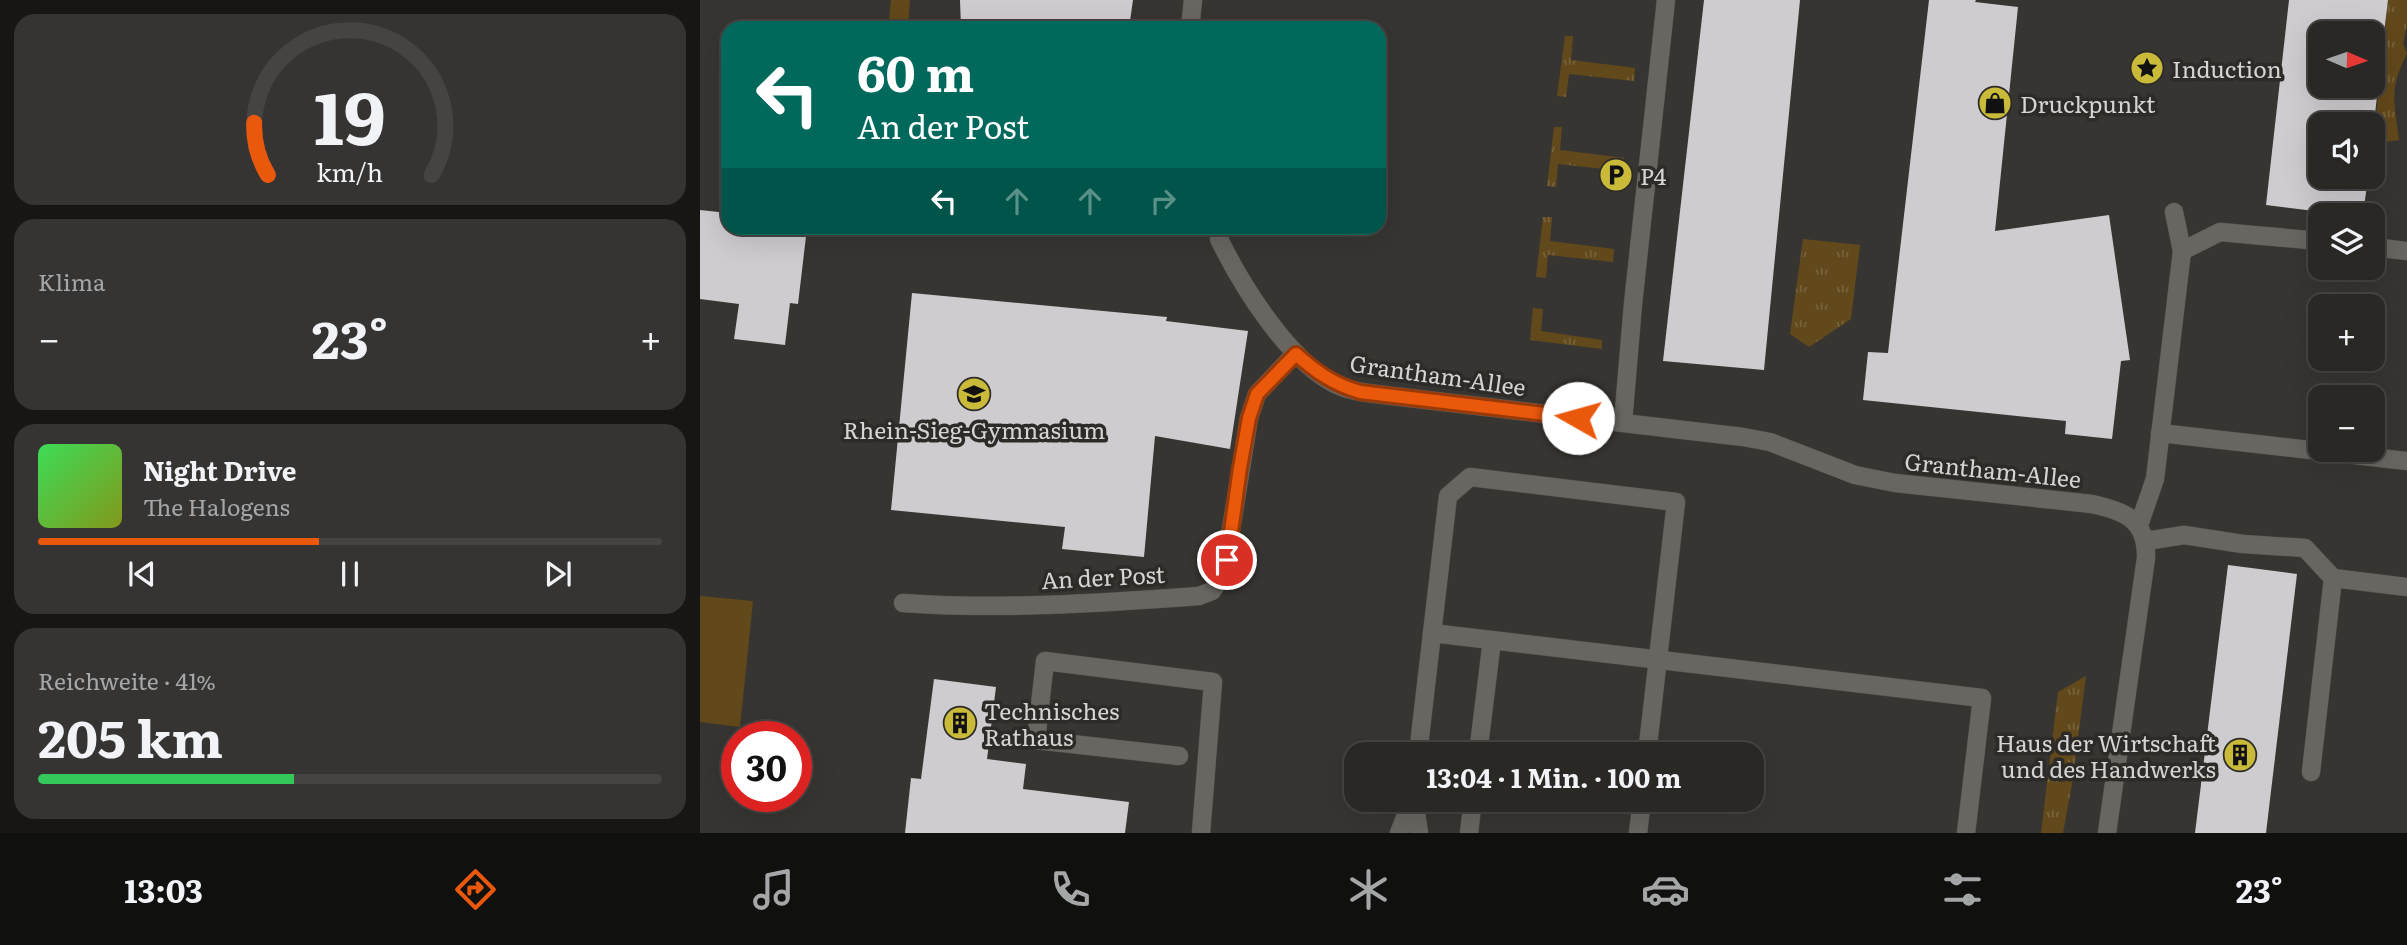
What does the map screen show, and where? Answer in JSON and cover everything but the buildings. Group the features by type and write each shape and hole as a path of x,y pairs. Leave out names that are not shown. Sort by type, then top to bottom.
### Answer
{"street":[{"path":"1192,21 1194,0"},
{"path":"1623,422 1666,0"},
{"path":"2107,833 2147,558 2143,533 2155,479 2182,251 2174,212"},
{"path":"2182,251 2220,232 2308,241"},
{"name":"Grantham-Allee","path":"1217,235 1277,332 1296,354 1320,375 1338,386 1360,392 1623,422 1769,442 1855,475 1895,483 2092,504 2115,509 2143,533"},
{"path":"2385,248 2407,251"},
{"name":"An der Post","path":"903,603 975,606 1087,602 1199,596 1212,591 1224,573 1249,418 1257,394 1296,354"},
{"path":"2160,433 2407,461"},
{"path":"1419,742 1448,496 1469,477 1676,502 1648,742"},
{"path":"2143,533 2305,548 2333,578 2407,587"},
{"path":"2311,772 2333,578"},
{"path":"1432,633 1982,698 1966,833"},
{"path":"1479,742 1492,640"},
{"path":"1179,756 1036,740 1045,661 1213,682 1200,833"},
{"path":"1399,833 1408,812"},
{"path":"1415,812 1419,833"},
{"path":"1469,833 1472,812"},
{"path":"1638,833 1641,812"}],"green space":[{"path":"891,0 910,0 908,21 889,21"},
{"path":"2388,0 2407,0 2407,25 2403,44 2407,53 2397,77 2394,95 2399,140 2385,142 2385,112 2376,112 2378,98 2385,98 2385,29"},
{"path":"1565,36 1573,36 1571,60 1635,68 1634,81 1569,74 1566,97 1557,96"},
{"path":"1554,127 1562,127 1560,150 1624,158 1623,171 1558,164 1556,187 1547,186"},
{"path":"1543,217 1552,217 1550,241 1614,249 1613,262 1548,255 1546,278 1536,277"},
{"path":"1803,239 1860,245 1851,319 1809,347 1790,334"},
{"path":"1533,308 1543,309 1541,331 1602,340 1602,349 1530,340"},
{"path":"700,596 753,601 741,721 721,721 721,725 700,722"},
{"path":"2086,676 2063,833 2041,833 2058,692"}],"place":[{"name":"Induction","path":"2147,68"},
{"name":"Druckpunkt","path":"1995,103"},
{"name":"P4","path":"1616,175"},
{"name":"Rhein-Sieg-Gymnasium","path":"974,394"},
{"name":"Technisches Rathaus","path":"960,723"},
{"name":"Haus der Wirtschaft und des Handwerks","path":"2240,755"}],"route":[{"path":"1227,560 1249,418 1257,394 1296,354 1320,375 1338,386 1360,392 1578,418"}]}
